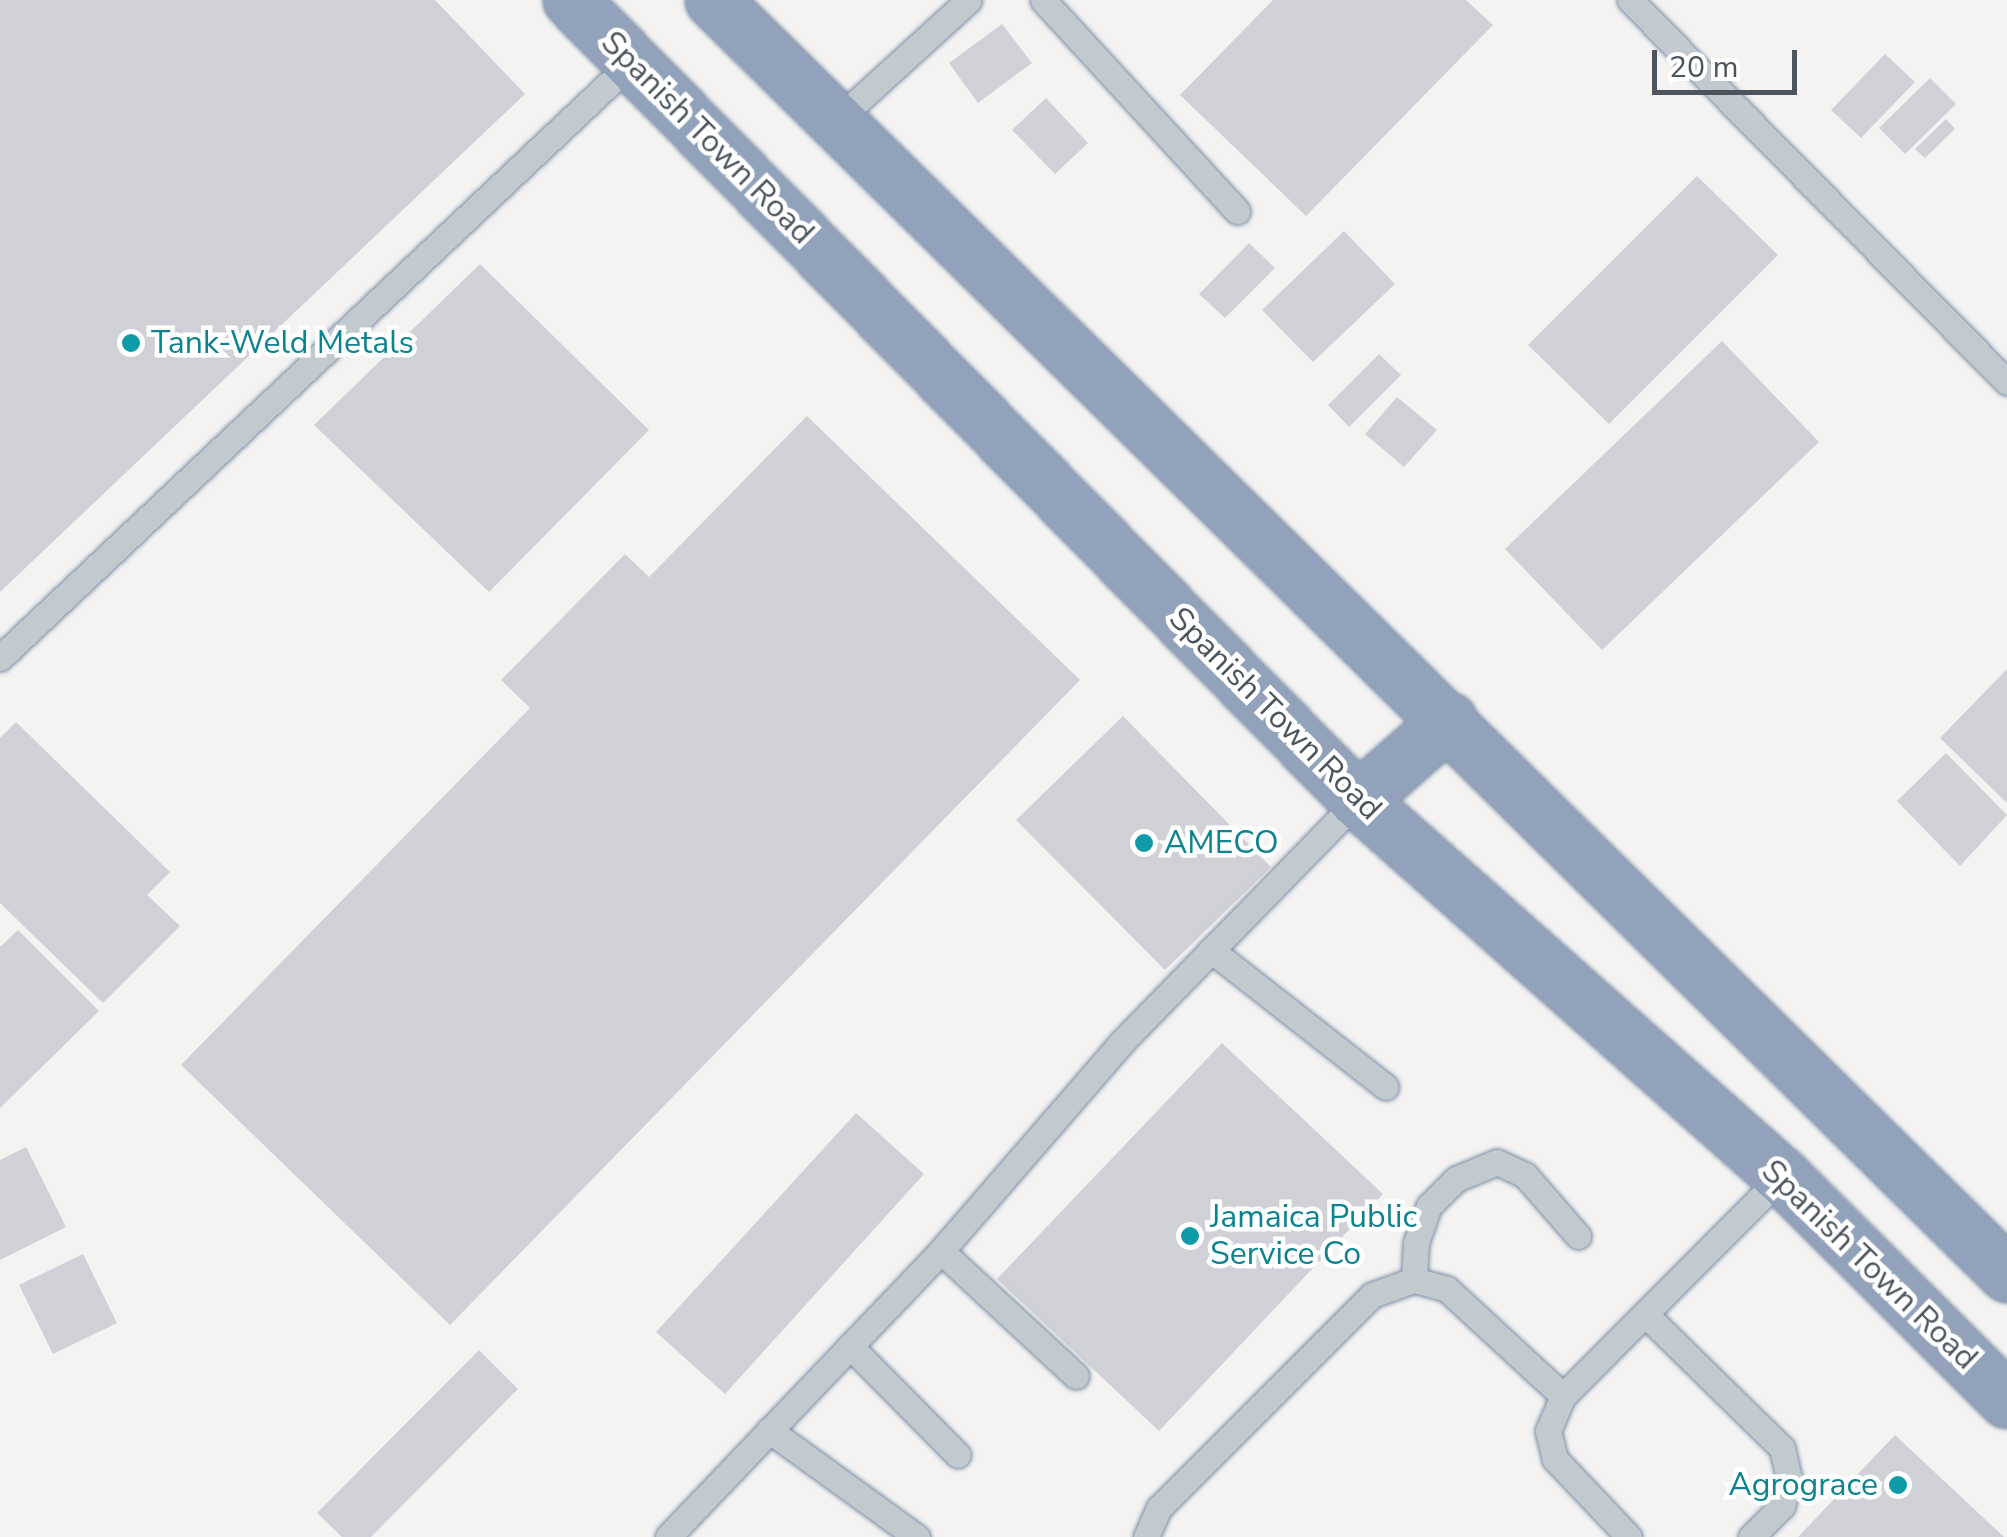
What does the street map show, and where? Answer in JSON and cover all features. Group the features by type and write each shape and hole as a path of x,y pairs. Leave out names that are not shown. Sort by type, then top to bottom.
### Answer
{"highway":[{"name":"Spanish Town Road","path":"571,0 1358,800 1782,1176 2007,1400"},
{"path":"713,0 1449,720 2007,1274"},
{"path":"1358,800 1449,720"}],"lane":[{"path":"836,120 969,0"},
{"path":"1043,0 1237,211"},
{"path":"1630,0 2007,382"},
{"path":"0,658 632,62"},
{"path":"675,1535 769,1430 942,1251 1211,950 1358,800"},
{"path":"1211,950 1386,1087"},
{"path":"1414,1280 1416,1243 1430,1206 1456,1179 1498,1162 1525,1175 1578,1236"},
{"path":"1629,1537 1555,1459 1548,1431 1563,1396 1782,1176"},
{"path":"942,1251 1076,1376"},
{"path":"1146,1537 1159,1508 1372,1294 1414,1280 1447,1289 1563,1396"},
{"path":"1645,1314 1782,1448 1789,1478 1782,1506 1751,1537"},
{"path":"850,1346 958,1455"},
{"path":"769,1430 917,1537"}],"building":[{"name":"Tank-Weld Metals","path":"0,0 435,0 525,94 0,592"},
{"path":"1273,0 1466,0 1493,25 1306,216 1180,95"},
{"path":"1002,24 1032,63 978,103 949,63"},
{"path":"1885,54 1915,82 1861,138 1831,110"},
{"path":"1930,78 1956,104 1905,154 1879,128"},
{"path":"1046,98 1088,143 1055,174 1012,130"},
{"path":"1946,119 1955,129 1925,158 1915,149"},
{"path":"1697,176 1778,255 1609,424 1528,345"},
{"path":"1344,231 1395,284 1313,362 1262,310"},
{"path":"1249,243 1275,268 1225,318 1199,294"},
{"path":"480,264 649,430 489,592 314,425"},
{"path":"1722,341 1819,442 1602,650 1505,549"},
{"path":"1379,354 1401,375 1349,427 1328,405"},
{"path":"1397,397 1437,430 1404,467 1365,434"},
{"path":"807,416 1080,680 450,1325 181,1065 530,708 501,680 625,554 649,577"},
{"path":"2007,669 2007,803 1940,738"},
{"name":"AMECO","path":"1123,716 1271,867 1165,970 1016,820"},
{"path":"16,722 170,872 147,895 180,926 103,1003 0,903 0,738"},
{"path":"1946,753 2007,815 1960,866 1897,801"},
{"path":"18,930 99,1011 0,1108 0,947"},
{"name":"Jamaica Public Service Co","path":"1222,1043 1383,1194 1159,1431 997,1279"},
{"path":"856,1113 924,1174 725,1394 656,1332"},
{"path":"26,1147 66,1227 0,1260 0,1160"},
{"path":"83,1254 117,1323 53,1354 19,1285"},
{"path":"479,1350 518,1389 371,1537 342,1537 317,1513"},
{"name":"Agrograce","path":"1895,1435 2004,1537 1798,1537"}],"place":[{"name":"Tank-Weld Metals","path":"131,343"},
{"name":"AMECO","path":"1144,843"},
{"name":"Jamaica Public Service Co","path":"1190,1236"},
{"name":"Agrograce","path":"1898,1485"}]}
